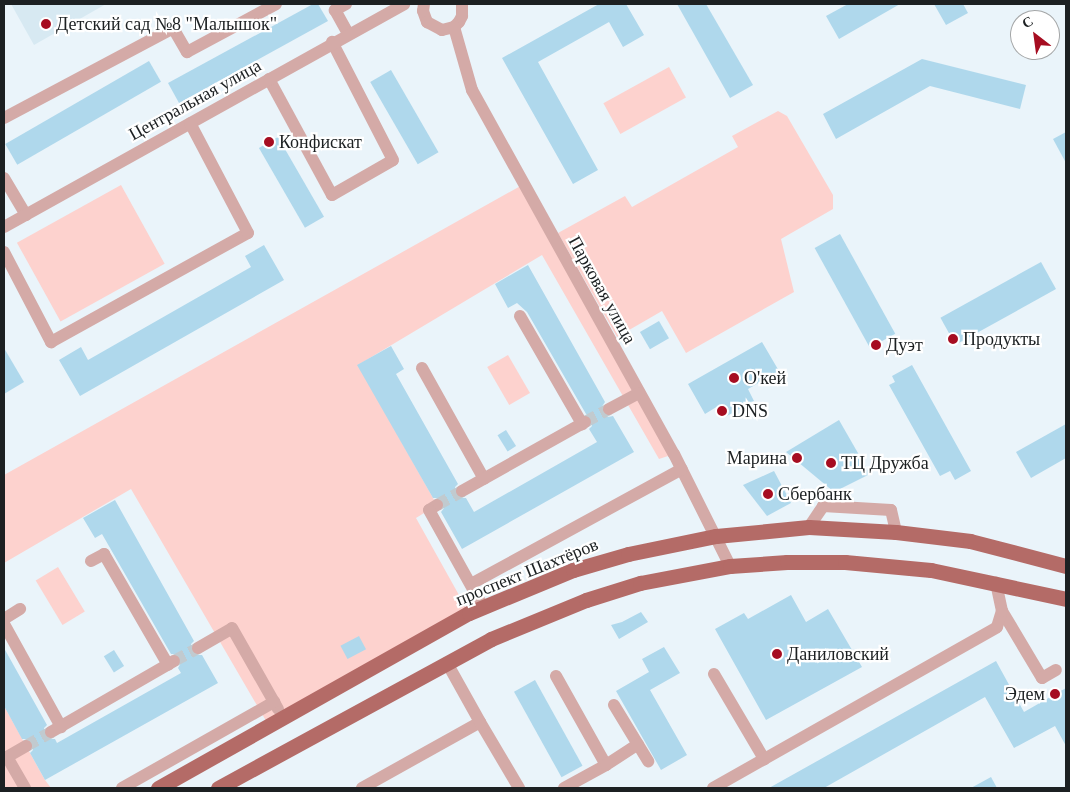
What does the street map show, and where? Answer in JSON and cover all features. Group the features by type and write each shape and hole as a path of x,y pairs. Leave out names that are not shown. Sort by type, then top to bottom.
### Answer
{"main road":[{"name":"проспект Шахтёров","path":"158,788 483,607 573,570 628,554 716,536 809,527 896,532 970,541 1066,566"},
{"path":"218,788 509,631 586,600 640,583 730,566 787,562 845,562 931,570 1066,599"}],"street":[{"path":"4,118 173,28 187,52 276,4"},
{"path":"325,4 346,34"},
{"path":"346,4 335,10 346,34"},
{"path":"421,4 424,17 431,26 442,30 454,26 462,16 462,4"},
{"name":"Центральная улица","path":"4,227 398,5"},
{"name":"Парковая улица","path":"454,26 472,90 682,470 730,566"},
{"path":"269,79 332,195 393,160 332,42"},
{"path":"4,252 51,342 248,233 190,123"},
{"path":"4,178 26,215"},
{"path":"462,491 584,423 520,316"},
{"path":"422,368 484,479"},
{"path":"609,409 639,392"},
{"path":"471,584 682,470"},
{"path":"437,505 429,510 483,607"},
{"path":"809,527 824,506 891,510 896,532"},
{"path":"4,624 56,729 171,663 104,554 91,561"},
{"path":"996,584 1002,611 1042,678 1056,670"},
{"path":"4,619 20,609"},
{"path":"713,788 997,627 1002,611"},
{"path":"198,648 232,628 283,718"},
{"path":"447,663 519,788"},
{"path":"714,674 764,759"},
{"path":"556,676 606,765"},
{"path":"122,788 274,702"},
{"path":"614,704 648,761"},
{"path":"362,788 480,722"},
{"path":"564,788 606,765 638,744"},
{"path":"26,746 7,757 26,788"}],"shaded area":[{"name":"Детский сад №8 \"Малышок\"","path":"11,4 106,4 34,45"},
{"path":"669,67 686,98 620,134 603,103"},
{"path":"778,111 787,116 833,195 833,209 781,239 794,292 686,353 662,311 617,337 558,233 625,196 632,207 738,147 732,136"},
{"path":"524,184 674,454 659,459 542,255 358,365 437,505 416,518 469,613 269,726 131,489 4,563 4,475"},
{"path":"121,185 165,264 61,321 17,243"},
{"path":"508,355 530,393 509,405 487,367"},
{"path":"58,567 85,612 62,625 36,580"},
{"path":"4,706 45,780 51,788 4,788"}],"building":[{"path":"313,4 318,4 328,21 179,103 168,83"},
{"path":"599,4 626,4 644,35 623,47 609,22 538,62 598,170 573,184 502,58"},
{"path":"677,4 706,4 753,85 730,98"},
{"path":"848,4 900,4 839,39 826,16"},
{"path":"934,4 963,4 968,13 946,25"},
{"path":"922,59 1026,85 1020,109 930,86 836,139 823,114"},
{"path":"149,61 161,82 17,165 5,144"},
{"path":"391,70 438,152 418,164 370,82"},
{"path":"1066,132 1066,163 1053,139"},
{"path":"278,137 324,217 305,228 259,148"},
{"path":"840,234 895,334 870,348 815,248"},
{"path":"264,245 284,280 80,396 59,360 81,347 88,360 251,267 245,256"},
{"path":"1041,262 1056,289 955,345 940,318"},
{"path":"528,265 605,402 601,408 602,413 608,417 613,416 634,452 462,549 441,512 444,508 444,501 440,498 433,498 357,365 391,346 404,369 396,374 458,484 455,487 455,495 458,498 466,498 474,512 597,442 589,429 592,426 592,418 586,414 527,312 517,303 508,308 495,284"},
{"path":"659,321 669,338 650,349 640,332"},
{"name":"О'кей","path":"762,342 779,371 748,389 754,401 725,417 718,406 705,414 688,384"},
{"path":"4,348 24,382 4,394"},
{"path":"912,365 971,471 955,480 950,471 940,476 889,385 895,382 892,376"},
{"name":"ТЦ Дружба","path":"839,420 870,474 834,492 786,452"},
{"path":"1066,424 1066,458 1031,478 1016,452"},
{"path":"506,430 516,446 508,451 498,435"},
{"name":"Сбербанк","path":"774,471 791,503 767,516 743,485"},
{"path":"115,500 194,641 191,644 191,652 194,655 202,655 218,683 45,780 30,753 33,750 33,742 30,739 22,739 4,706 4,648 47,725 44,728 44,736 47,739 55,739 57,743 181,673 178,668 182,661 181,657 178,654 171,654 102,534 95,538 83,518"},
{"name":"Даниловский","path":"791,595 806,622 828,609 862,667 766,720 715,629 744,613 748,619"},
{"path":"641,612 648,622 619,639 611,625 622,622"},
{"path":"359,636 366,649 348,659 340,646"},
{"path":"664,647 680,673 650,690 687,755 661,770 616,691 649,672 642,659"},
{"path":"114,650 124,666 114,672 104,656"},
{"path":"996,661 1024,712 1066,688 1066,746 1055,726 1014,748 985,697 824,788 769,788"},
{"path":"535,680 583,766 562,777 514,692"},
{"path":"991,777 997,788 971,788"}],"tunnel":[{"path":"585,422 609,409"},
{"path":"437,505 462,491"},
{"path":"174,661 198,648"},
{"path":"26,746 51,732"}],"place":[{"name":"Детский сад №8 \"Малышок\"","path":"46,24"},
{"name":"Конфискат","path":"269,142"},
{"name":"Продукты","path":"953,339"},
{"name":"Дуэт","path":"876,345"},
{"name":"О'кей","path":"734,378"},
{"name":"DNS","path":"722,411"},
{"name":"Марина","path":"797,458"},
{"name":"ТЦ Дружба","path":"831,463"},
{"name":"Сбербанк","path":"768,494"},
{"name":"Даниловский","path":"777,654"},
{"name":"Эдем","path":"1055,694"}]}
